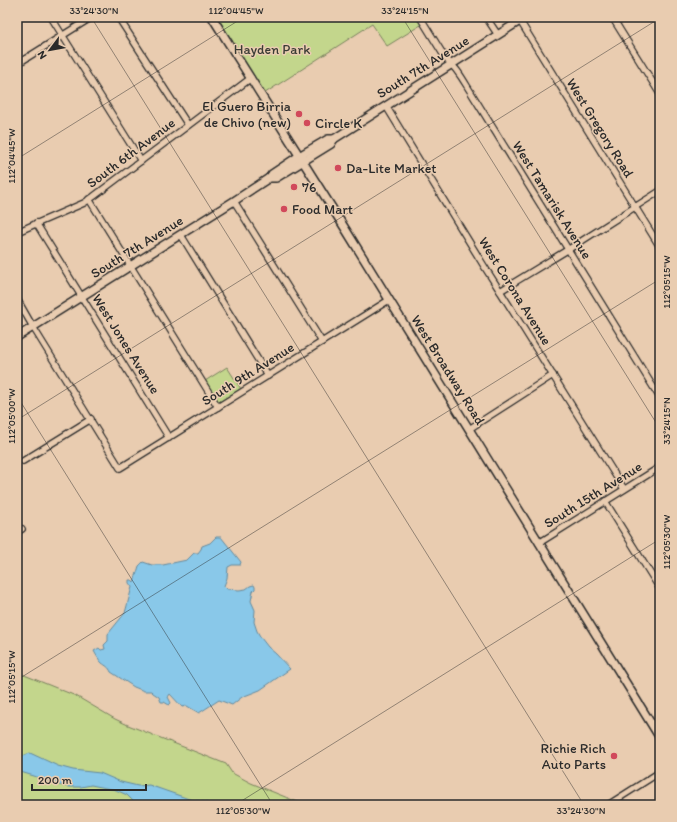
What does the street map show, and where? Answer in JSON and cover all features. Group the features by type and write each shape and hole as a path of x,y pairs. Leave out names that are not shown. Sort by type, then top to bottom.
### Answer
{"main road":[{"name":"West Broadway Road","path":"212,17 660,738"},
{"name":"South 7th Avenue","path":"17,337 182,235 269,178 276,178 301,159 331,144 334,139 523,19"}],"street":[{"path":"51,17 141,161"},
{"path":"17,64 92,17"},
{"path":"118,17 188,125"},
{"name":"West Tamarisk Avenue","path":"420,17 446,59 452,64 467,86 660,398"},
{"path":"486,17 498,35"},
{"path":"612,17 660,94"},
{"name":"West Gregory Road","path":"523,19 660,247"},
{"name":"South 6th Avenue","path":"17,232 89,200 251,78"},
{"name":"West Corona Avenue","path":"386,106 484,266 624,489"},
{"path":"500,291 660,191"},
{"path":"89,200 218,407"},
{"path":"234,201 322,342"},
{"name":"West Jones Avenue","path":"36,223 169,438"},
{"path":"182,235 268,376"},
{"path":"17,299 90,419 23,461"},
{"name":"South 9th Avenue","path":"90,419 120,468 389,300"},
{"path":"469,429 553,375"},
{"name":"South 15th Avenue","path":"539,543 660,467"},
{"path":"605,501 660,589"},
{"path":"608,805 660,772"}],"green space":[{"name":"Hayden Park","path":"212,17 420,17 424,23 387,46 372,24 262,95"},
{"path":"227,367 241,389 218,404 205,381"},
{"path":"17,672 76,696 128,725 226,764 232,773 251,783 305,805 17,805"}],"water":[{"path":"216,537 221,537 241,562 240,565 232,565 228,567 227,578 224,586 227,589 239,590 246,589 254,585 255,589 253,591 251,601 255,610 254,622 257,631 268,647 290,669 260,690 242,697 232,705 219,700 199,713 187,706 182,707 170,694 168,697 171,703 169,705 161,702 159,697 151,691 144,691 134,687 111,672 102,663 94,651 99,648 101,650 105,649 104,645 108,641 108,634 125,613 132,587 129,580 134,582 139,566 143,562 152,565 163,565 187,560 194,553 198,553 202,546 210,543"},
{"path":"30,753 58,766 73,770 100,773 121,782 138,786 149,785 189,799 212,805 152,805 142,802 136,804 127,795 116,790 91,785 69,787 59,785 17,771 17,755 20,757"}],"place":[{"name":"El Guero Birria de Chivo (new)","path":"299,114"},
{"name":"Circle K","path":"307,123"},
{"name":"Da-Lite Market","path":"338,168"},
{"name":"76","path":"294,187"},
{"name":"Food Mart","path":"284,209"},
{"name":"Richie Rich Auto Parts","path":"614,756"}]}
